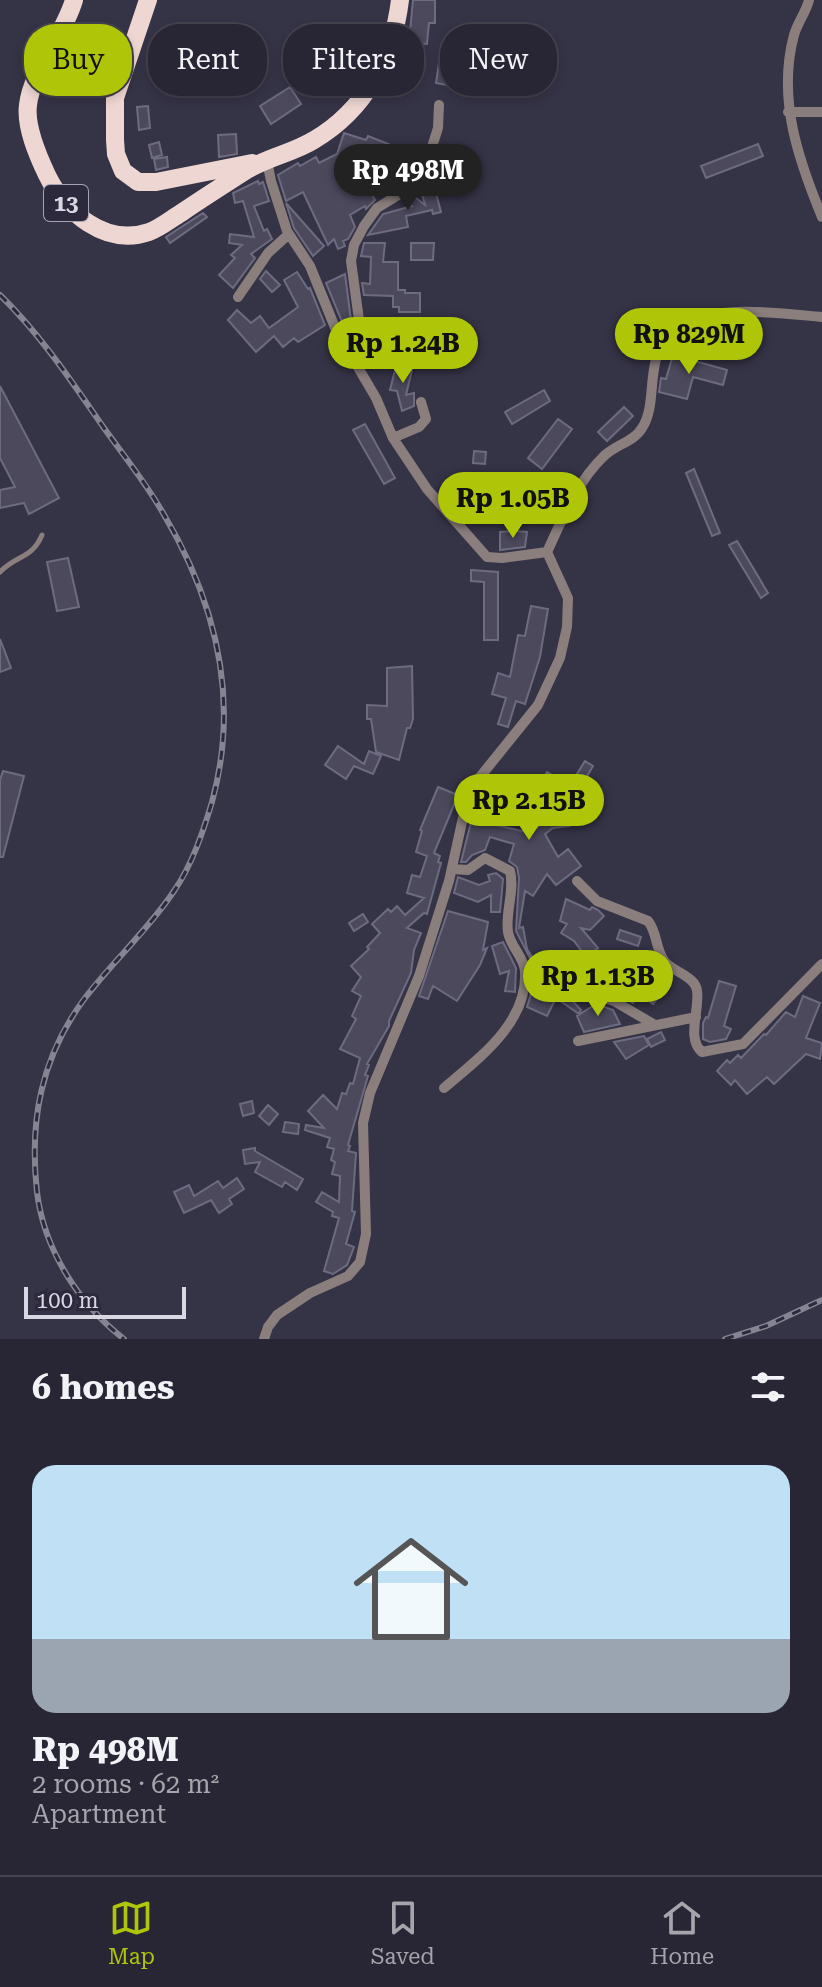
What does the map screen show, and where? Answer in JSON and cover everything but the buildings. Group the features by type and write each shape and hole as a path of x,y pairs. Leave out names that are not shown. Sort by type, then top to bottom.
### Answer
{"highway":[{"name":"13","path":"74,0 31,89 27,109 40,162 55,191 77,216 100,230 125,235 152,231 263,162 315,140 345,116 367,92 390,49 400,0"},
{"name":"13","path":"148,0 115,98 116,154 123,171 138,182 156,182 237,164 263,162"}],"street":[{"path":"809,0 791,53 788,112 809,186 822,217"},
{"path":"350,357 359,314 351,261 354,245 377,208 421,181 438,128 439,105"},
{"path":"788,112 822,112"},
{"path":"263,162 289,234 310,266 336,330 376,398 393,438 427,489 487,557 547,552"},
{"path":"238,297 268,253 289,234"},
{"path":"264,1339 277,1315 310,1293 348,1276 360,1262 366,1234 363,1123 380,1065 419,976 452,869 462,815 472,792 538,705 560,658 567,627 568,598 547,552 565,511 597,462 609,450 636,436 644,427 655,361 671,329 702,318 748,310 822,317"},
{"path":"393,438 423,425 426,419 421,402"},
{"path":"444,1088 478,1060 511,1022 522,997 524,965 508,932 510,871 485,858 468,870 452,869"},
{"path":"577,881 597,901 651,924 662,957 697,987 695,1041 698,1050 706,1053 739,1046 822,964"},
{"path":"524,965 560,975 655,1025"},
{"path":"578,1041 696,1017"}],"lane":[{"path":"0,572 33,551 42,535"}],"railway":[{"path":"0,295 55,359 163,513 197,581 218,653 223,689 224,726 220,764 212,802 192,859 164,905 96,984 70,1020 48,1067 37,1115 37,1192 47,1235 66,1274 79,1292 124,1339"},
{"path":"725,1339 766,1326 822,1300"}]}
